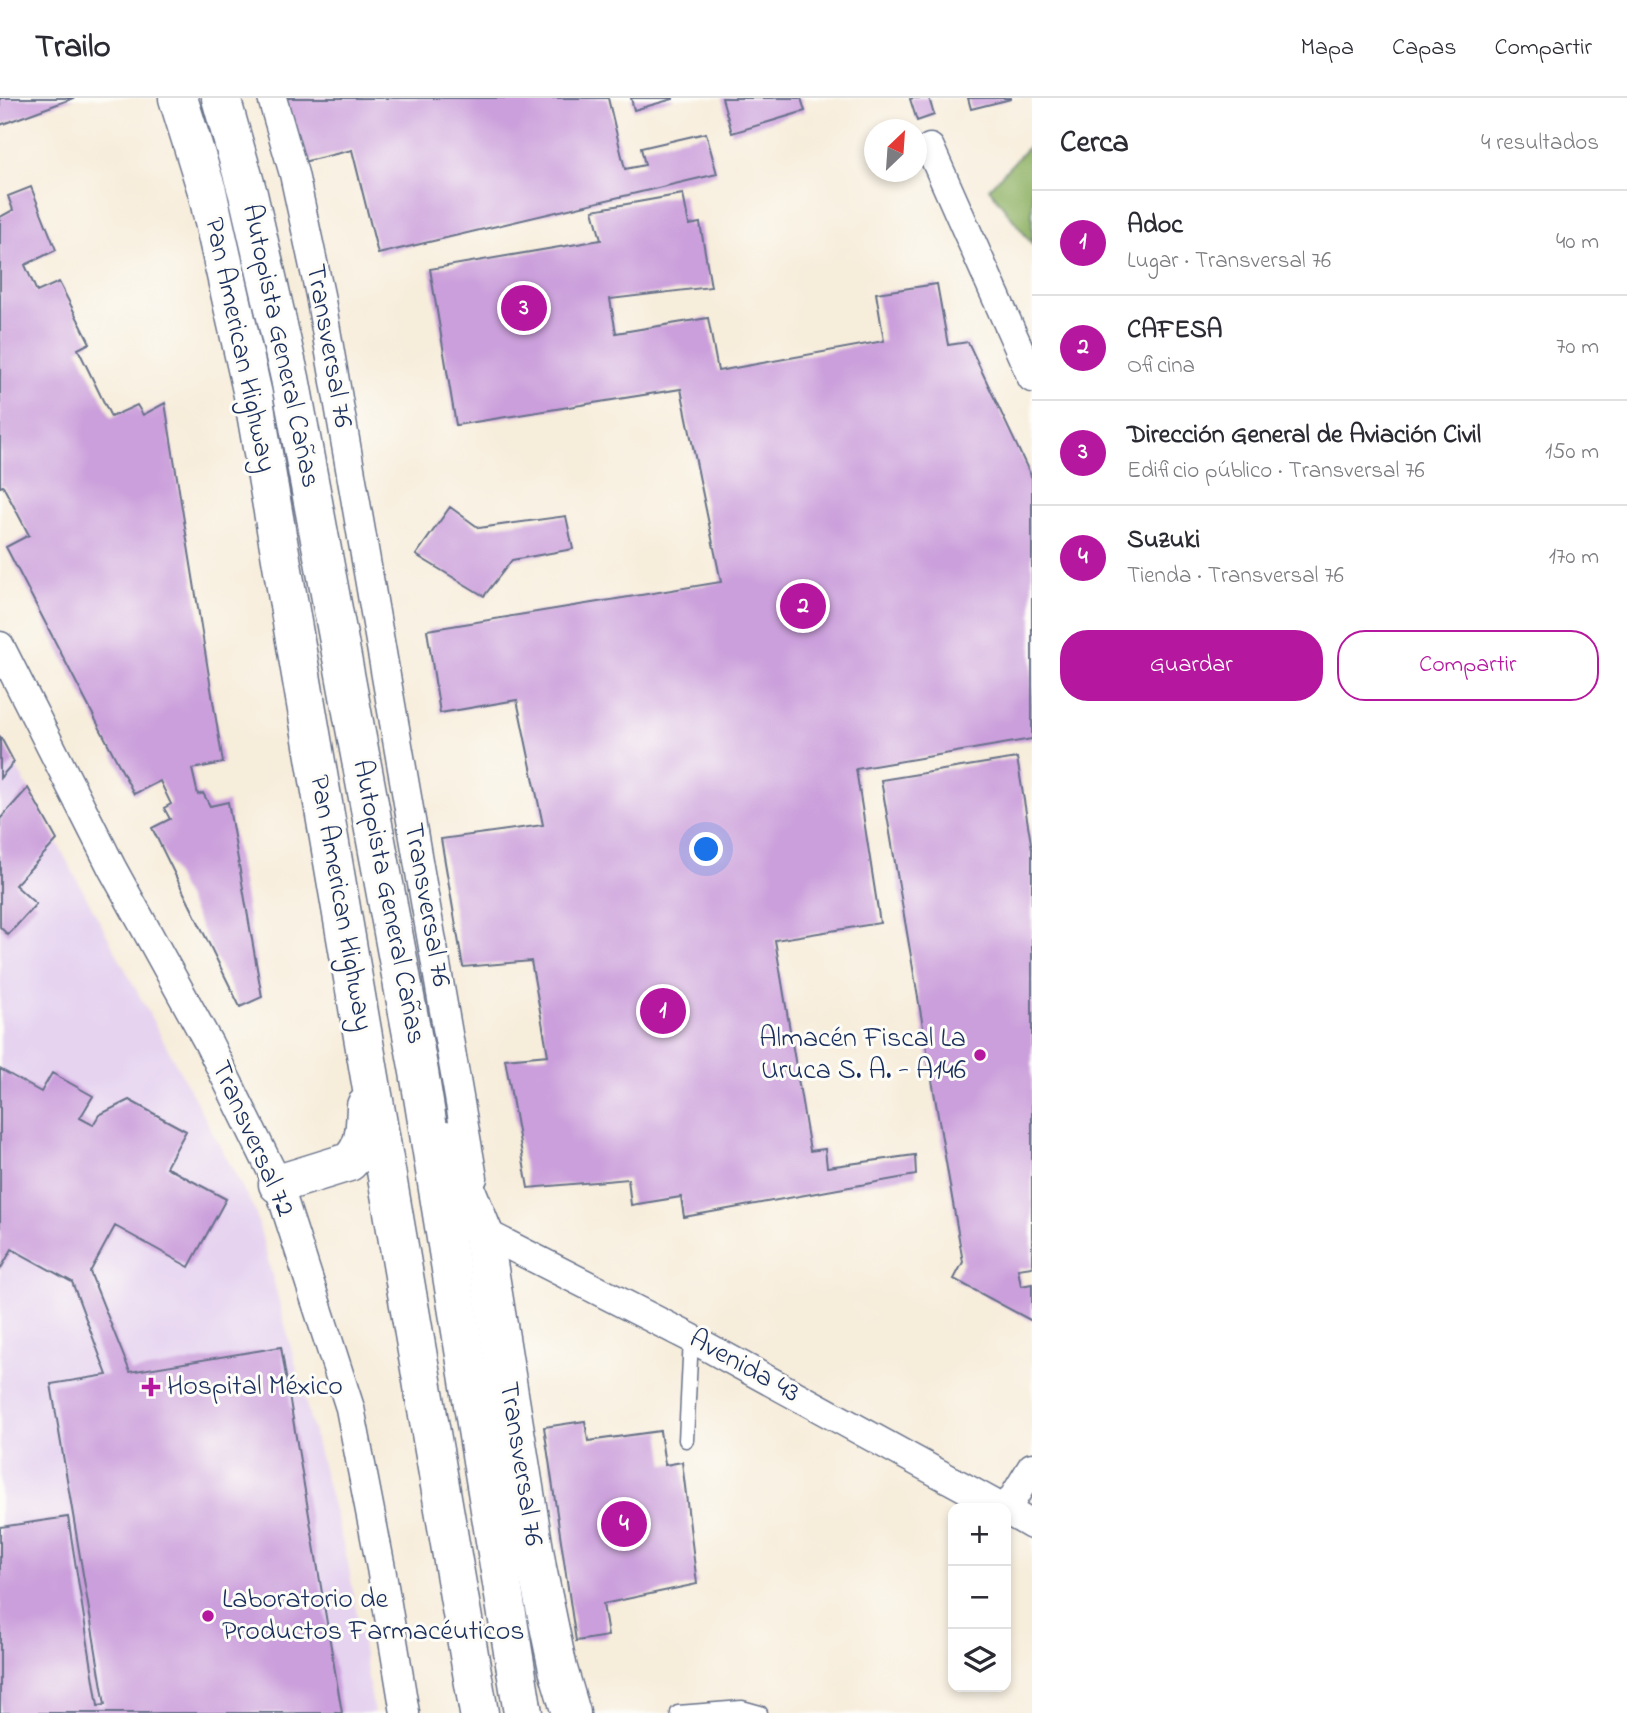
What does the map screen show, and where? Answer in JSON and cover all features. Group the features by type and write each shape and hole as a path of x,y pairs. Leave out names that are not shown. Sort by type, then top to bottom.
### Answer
{"main road":[{"name":"Pan American Highway","path":"178,98 207,191 254,395 480,1713"},
{"name":"Autopista General Cañas","path":"220,98 248,194 290,378 419,1072 523,1713"},
{"path":"278,1184 349,1162 358,1154 365,1131 368,1069"},
{"path":"419,1072 483,1232"},
{"name":"Transversal 76","path":"483,1232 537,1568 558,1669 571,1713"}],"street":[{"name":"Transversal 76","path":"272,98 294,174 320,295 483,1232"},
{"path":"930,148 1032,378"},
{"name":"Transversal 72","path":"0,646 112,868 209,1044 278,1184 349,1408 381,1568 405,1713"},
{"name":"Avenida 43","path":"483,1232 691,1338 993,1503"},
{"path":"1008,1503 1032,1467"},
{"name":"Avenida 43","path":"1011,1513 1032,1525"}],"lane":[{"path":"687,1440 691,1338"},
{"path":"678,1713 742,1708 760,1713"}],"shaded area":[{"name":"Hospital México","path":"0,736 255,1211 348,1563 374,1713 0,1713"}],"green space":[{"path":"1032,143 1032,244 989,188"}],"building":[{"path":"0,98 74,98 0,125"},
{"path":"285,98 608,98 625,169 645,165 641,148 706,133 717,174 378,254 352,150 303,162"},
{"path":"631,98 673,98 673,99 634,110"},
{"path":"722,98 801,98 805,111 732,133"},
{"path":"929,98 934,115 916,119 910,99"},
{"path":"968,98 1011,98 1011,99 971,109"},
{"path":"31,187 56,250 25,265 37,292 59,282 90,343 78,349 111,417 137,405 143,415 165,403 223,763 192,769 198,795 203,793 210,806 228,802 262,997 240,1007 152,828 170,819 164,808 171,804 160,781 134,794 6,547 29,535 3,486 0,487 0,217 13,210 8,196"},
{"path":"683,194 689,225 700,223 711,287 610,299 616,333 708,318 718,371 884,341 876,293 937,284 948,345 968,342 1032,478 1032,739 856,769 880,923 775,940 810,1151 825,1149 827,1167 915,1155 916,1175 684,1217 681,1197 631,1205 628,1179 528,1188 505,1059 548,1055 531,961 463,967 441,839 543,825 517,700 440,713 427,630 721,582 681,389 456,425 430,269 601,240 593,210"},
{"path":"450,507 479,528 566,516 573,549 512,560 484,596 416,555"},
{"path":"0,736 14,762 0,778"},
{"name":"Almacén Fiscal La Uruca S. A. - A146","path":"1017,758 1032,849 1032,1267 1018,1269 1021,1286 1032,1284 1032,1321 954,1279 963,1262 881,780"},
{"path":"28,788 57,840 15,885 36,904 8,935 0,927 0,819"},
{"name":"Laboratorio de Productos Farmacéuticos","path":"0,1069 41,1092 52,1073 93,1096 80,1118 93,1125 99,1115 129,1100 186,1131 166,1167 226,1199 189,1267 115,1226 90,1272 130,1372 281,1347 342,1713 0,1713 0,1527 68,1517 98,1706 105,1705 51,1384 107,1375 72,1282 12,1249 0,1270"},
{"path":"585,1421 588,1441 660,1431 665,1465 682,1462 697,1584 603,1604 608,1636 576,1641 544,1427"}],"place":[{"name":"Dirección General de Aviación Civil","path":"524,308"},
{"name":"CAFESA","path":"803,606"},
{"name":"Adoc","path":"663,1011"},
{"name":"Almacén Fiscal La Uruca S. A. - A146","path":"980,1055"},
{"name":"Hospital México","path":"151,1387"},
{"name":"Suzuki","path":"624,1524"},
{"name":"Laboratorio de Productos Farmacéuticos","path":"208,1616"}]}
